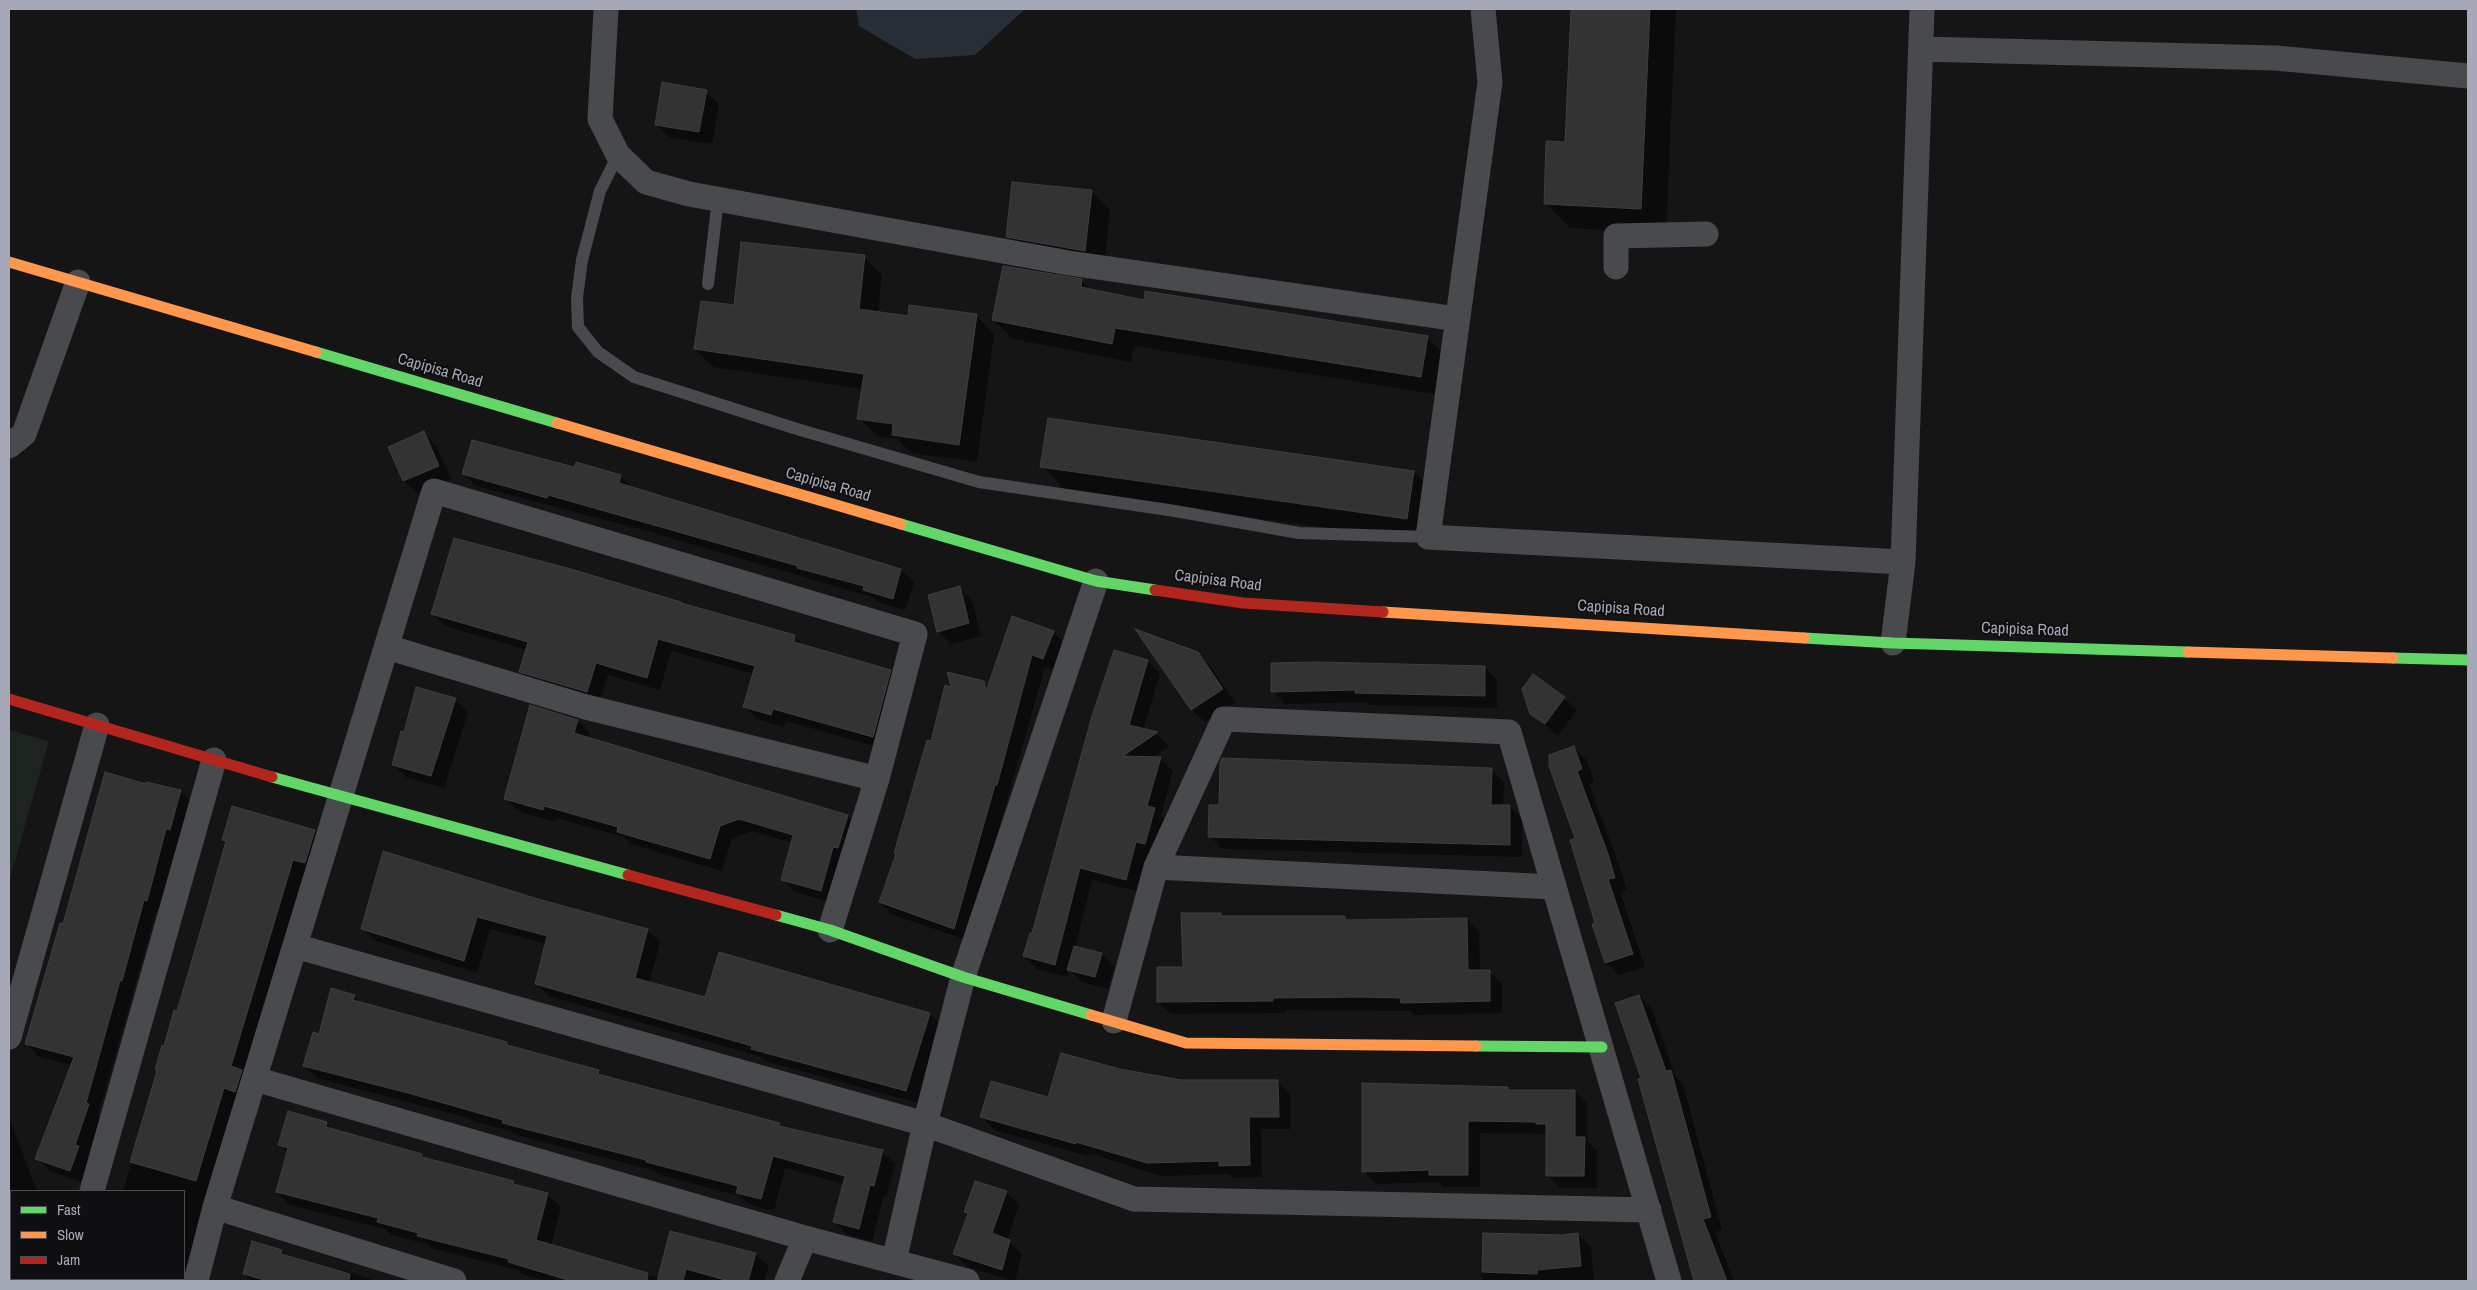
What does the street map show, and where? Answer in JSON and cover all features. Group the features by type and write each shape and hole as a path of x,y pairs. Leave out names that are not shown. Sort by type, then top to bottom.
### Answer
{"main road":[{"name":"Capipisa Road","path":"9,262 1096,581 1243,603 1893,643 2468,660"},
{"path":"9,699 341,797 830,930 964,978 1114,1020 1186,1043 1602,1047"}],"street":[{"path":"606,9 600,119 618,155 646,182 718,199 1069,263 1457,319"},
{"path":"1483,9 1490,82 1428,537 1903,562"},
{"path":"1893,643 1903,562 1922,9"},
{"path":"1922,49 2276,58 2468,76"},
{"path":"1616,267 1616,236 1706,234"},
{"path":"9,446 24,434 78,282"},
{"path":"196,1281 215,1207 434,491 915,634 877,779 830,930"},
{"path":"894,1261 925,1124 964,978 1096,581"},
{"path":"386,647 586,707 877,779"},
{"path":"1114,1020 1156,866 1224,719 1509,732 1669,1281"},
{"path":"9,1037 96,725"},
{"path":"92,1190 214,760"},
{"path":"1156,866 1553,887"},
{"path":"295,946 925,1124 1134,1199 1648,1210"},
{"path":"255,1079 805,1238 967,1281"},
{"path":"215,1207 454,1281"},
{"path":"787,1281 805,1238"}],"lane":[{"path":"618,155 600,191 582,260 577,298 578,327 598,352 634,377 797,429 979,482 1175,511 1299,533 1428,537"},
{"path":"708,284 718,199"}],"shaded area":[{"path":"856,9 1025,9 975,55 915,59 859,26"},
{"path":"9,730 49,741 9,882"}],"building":[{"path":"1571,9 1650,9 1641,209 1544,204 1546,141 1565,142"},
{"path":"662,82 707,90 699,132 655,125"},
{"path":"1012,182 1092,190 1085,251 1006,237"},
{"path":"741,242 865,255 859,309 908,316 909,305 977,314 959,445 892,435 893,424 857,419 864,374 694,349 701,301 734,305"},
{"path":"1003,266 1082,279 1081,287 1144,300 1145,291 1428,336 1421,377 1115,328 1112,344 992,320"},
{"path":"1048,418 1414,471 1407,519 1040,467"},
{"path":"424,431 439,466 403,481 388,447"},
{"path":"472,440 574,467 576,462 621,475 619,483 901,569 893,599 863,590 864,586 797,568 798,566 548,495 547,498 462,474"},
{"path":"454,538 571,569 681,603 795,635 794,642 891,670 873,737 773,709 771,715 743,707 755,666 658,639 647,678 596,663 587,692 519,672 528,642 431,614"},
{"path":"960,586 969,623 937,632 928,595"},
{"path":"1012,616 1054,631 1043,659 1032,655 997,785 995,785 954,929 879,902 896,854 894,853 927,740 931,741 945,685 951,687 947,672 984,681 986,691"},
{"path":"1135,629 1198,652 1223,689 1191,710"},
{"path":"1114,650 1148,660 1129,725 1158,732 1123,756 1161,757 1147,806 1155,808 1145,844 1136,842 1126,880 1080,868 1055,965 1023,956 1030,933 1032,933 1092,716"},
{"path":"1316,662 1485,666 1485,696 1355,693 1356,690 1271,692 1271,663"},
{"path":"1533,674 1565,697 1545,724 1530,714 1522,689"},
{"path":"416,687 456,698 431,776 392,765 401,731 404,732"},
{"path":"530,705 578,720 574,733 848,815 838,848 833,847 821,891 781,880 793,835 739,819 720,826 710,859 617,832 618,827 544,806 543,810 504,799"},
{"path":"1574,746 1582,769 1577,771 1608,854 1615,878 1608,879 1633,954 1605,963 1592,924 1595,923 1570,840 1575,838 1549,766 1549,755"},
{"path":"1222,758 1492,768 1491,805 1510,805 1510,845 1208,837 1209,805 1219,805 1220,763"},
{"path":"105,772 146,784 146,782 181,790 170,830 166,829 147,901 144,900 122,981 120,981 86,1103 89,1104 75,1145 79,1146 70,1171 35,1159 74,1057 25,1044 60,923 63,924"},
{"path":"232,806 315,830 305,863 293,860 231,1066 242,1070 235,1092 224,1088 196,1181 130,1162 157,1071 155,1070 162,1045 164,1046 174,1010 177,1011 204,919 226,841 222,840"},
{"path":"383,851 538,899 648,929 635,978 705,997 719,952 930,1013 906,1091 751,1049 752,1046 535,984 547,936 477,917 464,961 361,929"},
{"path":"1181,913 1221,913 1221,916 1345,916 1345,920 1467,918 1468,970 1490,970 1490,1001 1401,1003 1400,998 1363,997 1273,998 1273,1001 1157,1002 1157,967 1183,967"},
{"path":"1074,946 1102,953 1095,977 1067,970"},
{"path":"331,988 355,995 353,1000 507,1042 507,1045 599,1070 598,1074 780,1123 779,1126 883,1150 874,1186 870,1185 859,1229 833,1222 845,1176 773,1156 761,1199 736,1193 738,1186 502,1123 503,1120 303,1066 313,1032 319,1034"},
{"path":"1639,995 1666,1071 1671,1070 1711,1217 1703,1219 1727,1281 1694,1281 1638,1079 1641,1078 1615,1003"},
{"path":"1061,1053 1120,1069 1181,1080 1278,1080 1279,1117 1249,1117 1250,1165 1219,1166 1219,1161 1147,1163 980,1117 991,1081 1048,1097"},
{"path":"1362,1083 1508,1087 1508,1090 1575,1090 1575,1137 1585,1137 1584,1176 1546,1176 1546,1124 1536,1124 1536,1122 1468,1121 1468,1175 1429,1175 1429,1170 1362,1172"},
{"path":"288,1111 327,1122 326,1127 422,1154 422,1157 514,1181 513,1184 548,1193 536,1240 648,1273 647,1281 571,1281 508,1262 509,1259 417,1236 418,1233 377,1222 378,1218 276,1192 288,1148 278,1145"},
{"path":"975,1181 1007,1191 992,1233 1010,1240 1002,1270 953,1254 968,1213 964,1212"},
{"path":"670,1231 756,1253 748,1281 729,1281 686,1269 683,1281 657,1281"},
{"path":"1483,1233 1562,1235 1578,1233 1581,1266 1537,1270 1537,1274 1482,1272"},
{"path":"252,1241 282,1250 281,1254 350,1274 349,1281 268,1281 243,1274"}],"traffic: fast":[{"path":"316,352 557,423"},
{"path":"901,524 1096,581 1155,590"},
{"path":"1804,638 1893,643 2188,652"},
{"path":"2393,658 2468,660"},
{"path":"272,777 628,875"},
{"path":"776,915 830,930 963,977 1091,1015"},
{"path":"1476,1046 1602,1047"}],"traffic: slow":[{"path":"9,262 316,352"},
{"path":"557,423 901,524"},
{"path":"1383,612 1804,638"},
{"path":"2188,652 2393,658"},
{"path":"1091,1015 1186,1043 1476,1046"}],"traffic: jam":[{"path":"1155,590 1243,603 1383,612"},
{"path":"9,699 272,777"},
{"path":"628,875 776,915"}]}
